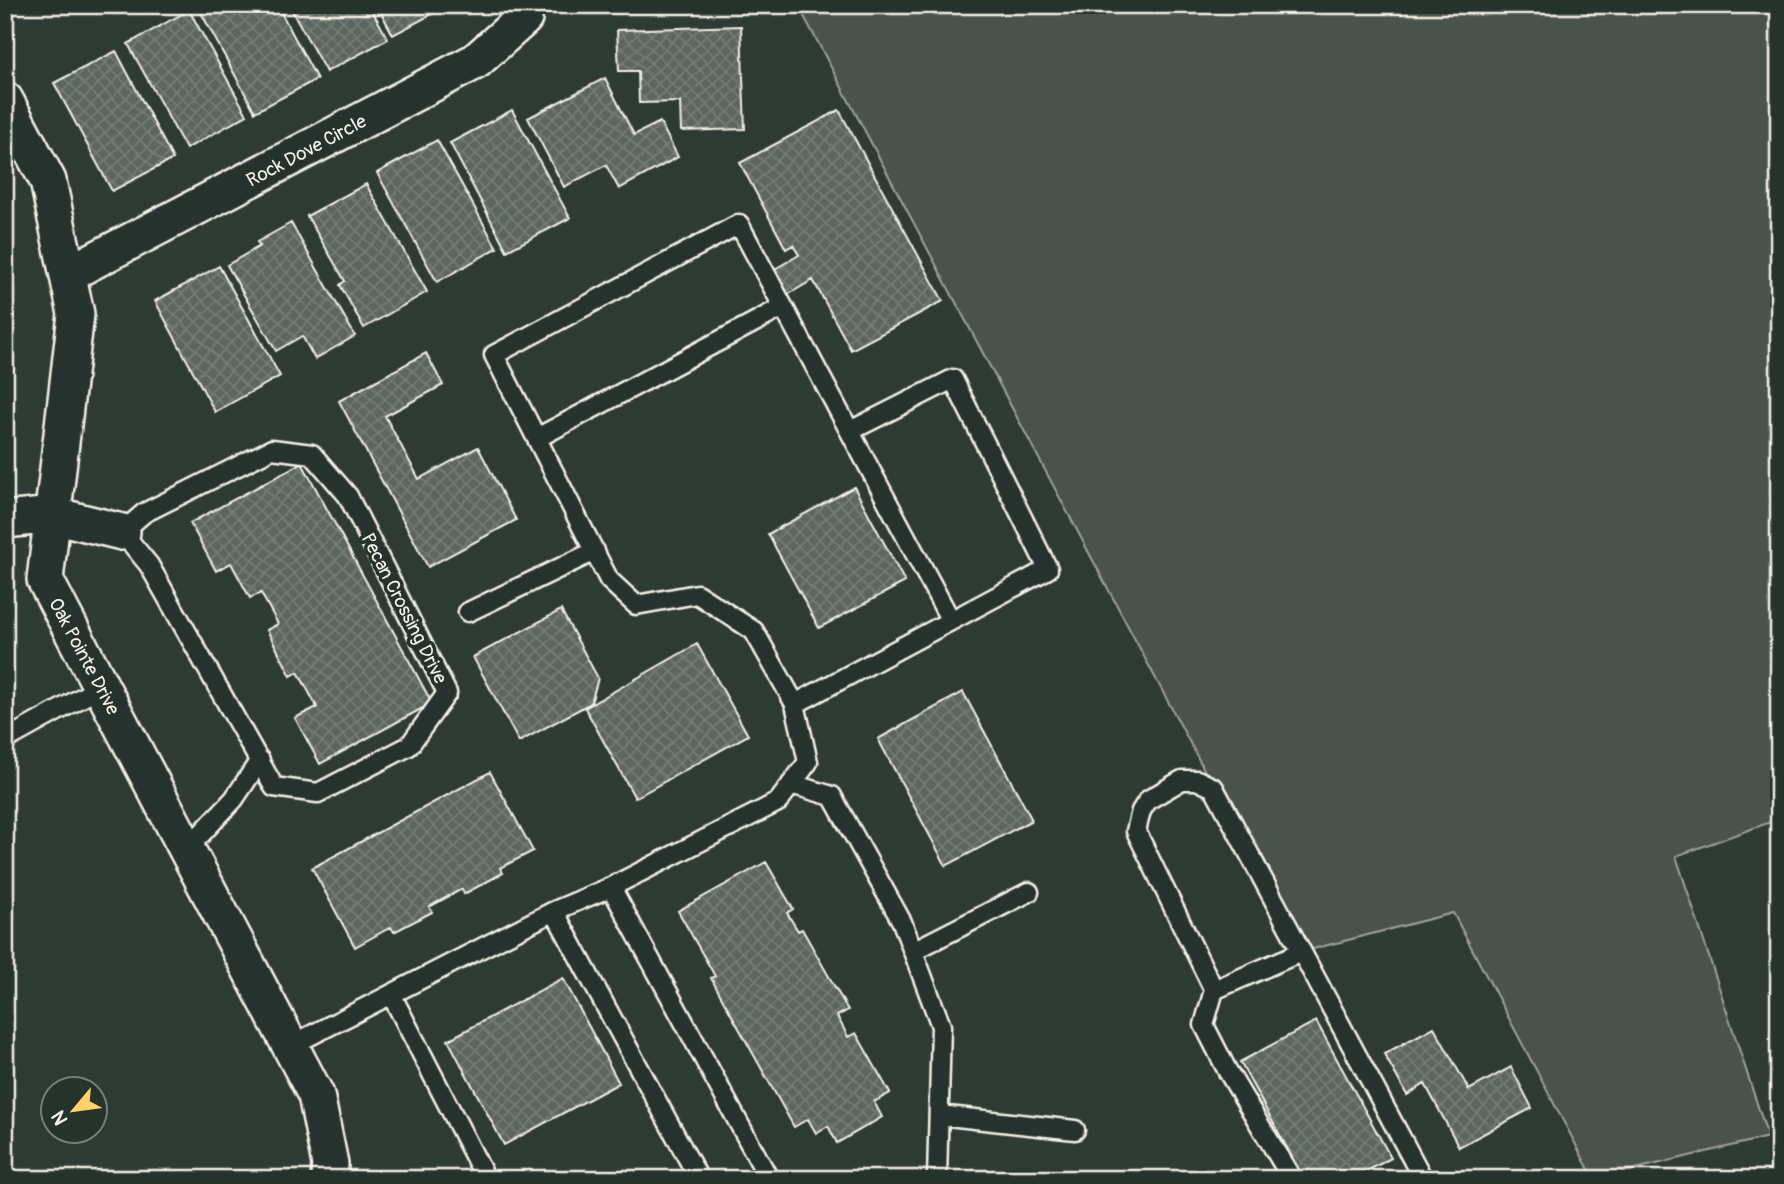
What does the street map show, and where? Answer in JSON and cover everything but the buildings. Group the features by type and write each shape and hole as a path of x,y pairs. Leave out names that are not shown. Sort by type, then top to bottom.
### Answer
{"street":[{"name":"Rock Dove Circle","path":"68,274 476,61 524,18 521,5"},
{"name":"Oak Pointe Drive","path":"5,100 48,181 76,314 45,580 316,1095 330,1164 329,1179"},
{"path":"5,520 53,515 122,532"}],"lane":[{"path":"290,1046 393,996 554,911 611,887 778,802 808,762 795,704 754,631 697,594 636,605 609,580 494,355 739,224 950,619"},
{"path":"537,438 783,307"},
{"path":"795,704 1048,569 953,379 850,431"},
{"name":"Pecan Crossing Drive","path":"272,449 312,454 348,496 447,693 409,746 318,793 274,787 149,565 122,532 144,513 272,449"},
{"path":"468,612 594,551"},
{"path":"5,740 101,687"},
{"path":"186,850 234,799 260,760"},
{"path":"1292,1179 1227,1070 1204,1025 1214,990 1136,831 1147,800 1182,780 1197,780 1213,788 1423,1179"},
{"path":"791,784 832,796 902,922 941,1026 937,1179"},
{"path":"611,887 769,1179"},
{"path":"913,951 1029,892"},
{"path":"554,911 699,1179"},
{"path":"1214,990 1301,952"},
{"path":"393,996 486,1179"},
{"path":"939,1115 1075,1130"}],"shaded area":[{"path":"798,5 1779,5 1779,819 1676,856 1768,1137 1594,1179 1453,913 1301,952"}]}
